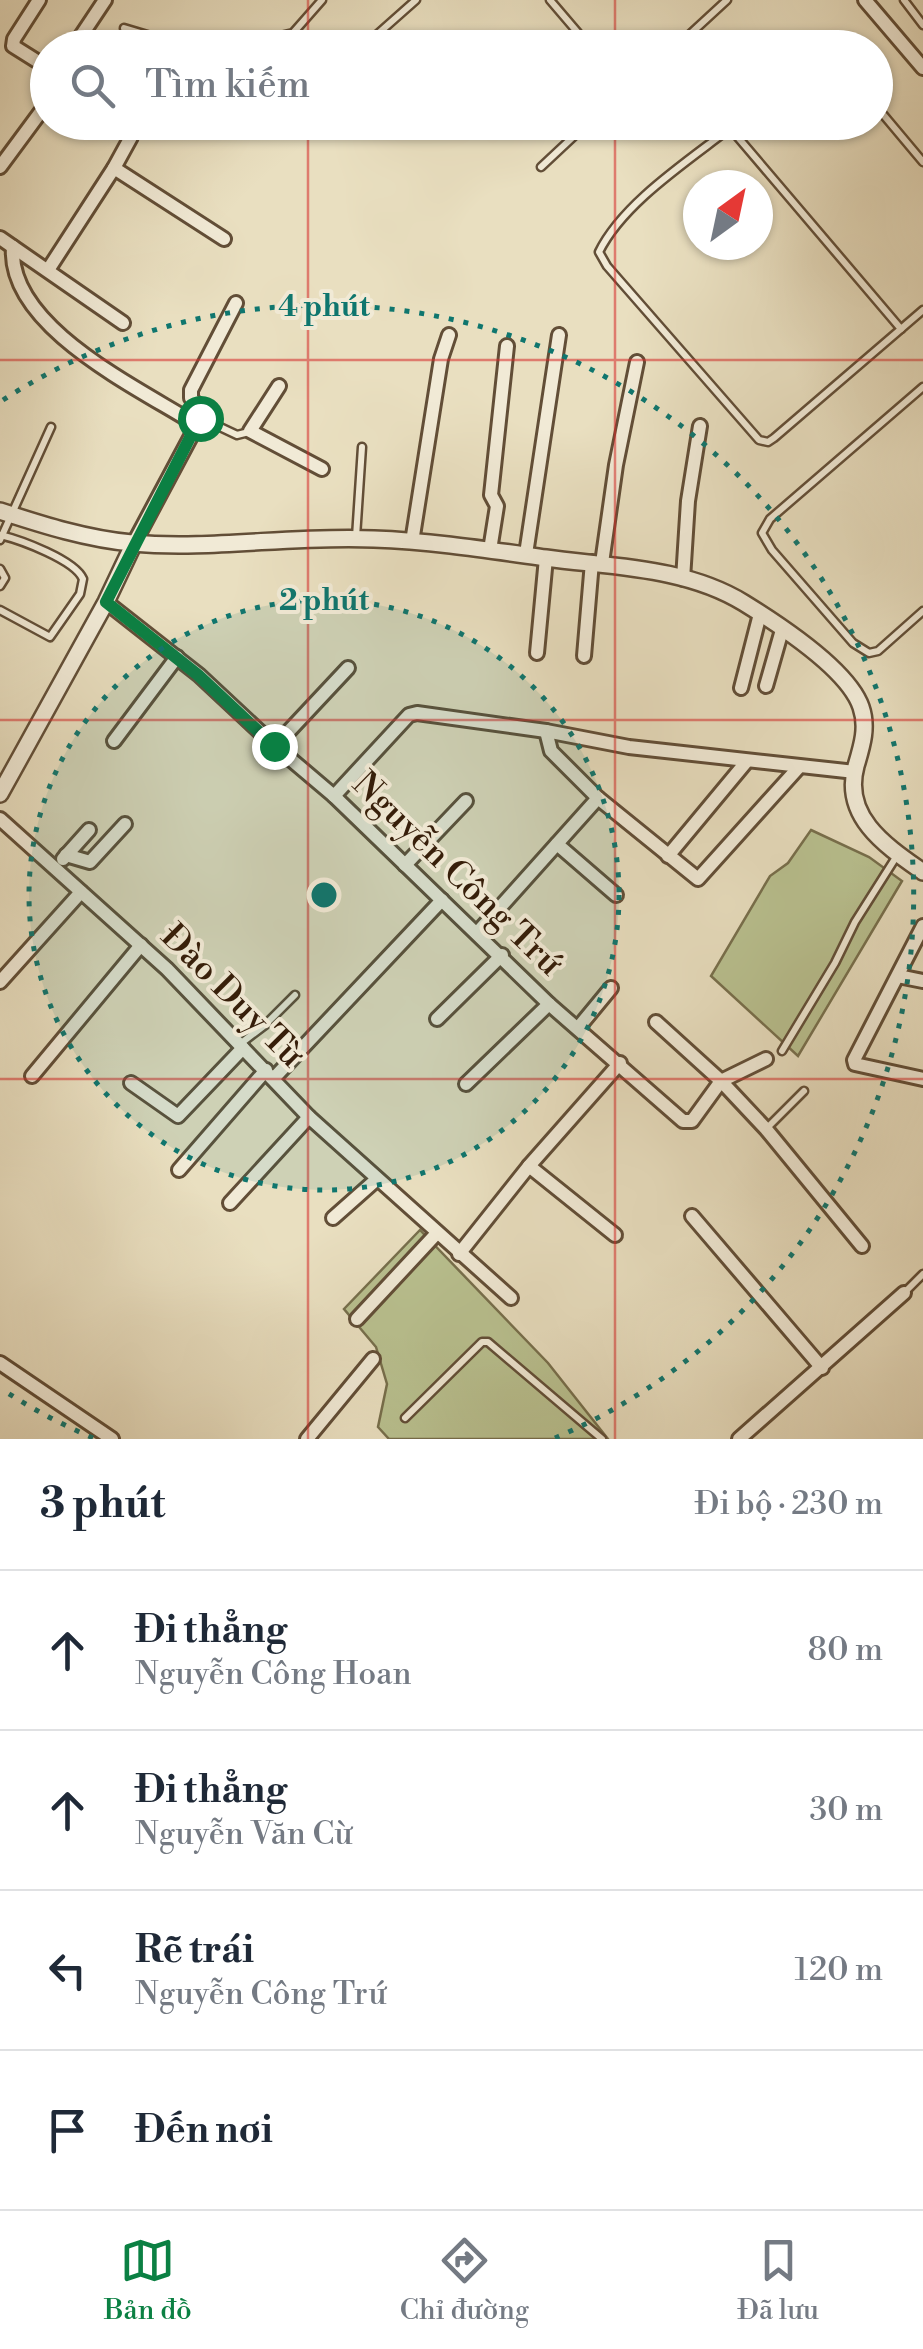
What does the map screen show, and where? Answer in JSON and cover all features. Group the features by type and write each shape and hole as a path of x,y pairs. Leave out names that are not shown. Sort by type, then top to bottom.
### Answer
{"street":[{"path":"30,57 13,46 14,39 39,0"},
{"path":"85,30 105,0"},
{"path":"866,0 891,30"},
{"path":"893,32 923,68"},
{"path":"0,167 30,126"},
{"path":"48,270 129,140"},
{"path":"114,168 224,238"},
{"path":"0,238 123,324"},
{"path":"13,247 17,284 44,322 103,366 199,422"},
{"path":"0,794 199,422 200,406 191,398 190,390 236,303"},
{"path":"412,542 441,359 449,335"},
{"path":"526,554 558,335"},
{"path":"490,550 497,506 490,494 507,346"},
{"path":"584,656 597,562 637,362"},
{"path":"279,386 250,431 322,469"},
{"path":"683,579 688,501 700,426"},
{"path":"6,513 85,536 134,544 356,538 412,542 597,562 683,579 726,593 811,650 856,696 864,730 854,772 854,792 864,824 923,872"},
{"path":"537,653 546,558"},
{"name":"Nguyễn Công Trứ","path":"106,602 177,657 334,796 549,1004 684,1121 692,1121 721,1081 766,1059"},
{"path":"741,688 760,614"},
{"path":"766,686 782,630"},
{"path":"114,741 177,657"},
{"path":"274,746 348,668"},
{"path":"334,796 409,715 429,714 629,748 854,772"},
{"path":"546,731 551,751 598,798 694,877 702,878 799,767"},
{"path":"668,856 748,761"},
{"path":"477,933 598,798"},
{"path":"405,865 466,801"},
{"name":"Đào Duy Từ","path":"0,819 141,946 309,1118 510,1298"},
{"path":"66,855 90,862 126,824"},
{"path":"54,868 88,830"},
{"path":"557,844 616,895"},
{"path":"0,982 82,892"},
{"path":"179,1170 442,900"},
{"path":"923,926 854,1062 923,1079"},
{"path":"32,1076 141,946"},
{"path":"437,1018 502,955"},
{"path":"898,976 923,981"},
{"path":"578,1028 611,988"},
{"path":"466,1084 549,1004"},
{"path":"656,1022 721,1081 766,1129 862,1246"},
{"path":"130,1083 178,1116 241,1046"},
{"path":"459,1254 528,1166 620,1064"},
{"path":"230,1203 309,1118"},
{"path":"528,1166 615,1235"},
{"path":"333,1218 377,1179"},
{"path":"692,1216 822,1368"},
{"path":"357,1318 437,1233"},
{"path":"739,1439 904,1293"},
{"path":"306,1439 373,1359"},
{"path":"0,1363 112,1439"}],"lane":[{"path":"295,30 322,0"},
{"path":"382,30 416,0"},
{"path":"550,0 576,30"},
{"path":"694,30 727,0"},
{"path":"904,0 923,25"},
{"path":"124,28 131,30"},
{"path":"893,124 920,153 923,162"},
{"path":"541,167 570,140"},
{"path":"715,140 608,233 599,252 759,440 768,442 923,310"},
{"path":"740,140 901,328"},
{"path":"923,387 770,519 762,533 772,550 853,643 869,653 878,652 923,611"},
{"path":"199,422 237,435 250,431"},
{"path":"0,610 50,637 80,594 83,579 77,569 26,543 1,536 6,513 51,428"},
{"path":"356,538 362,447"},
{"path":"0,569 4,578 0,586"},
{"path":"782,1051 898,854"},
{"path":"241,1046 294,995"},
{"path":"766,1129 804,1090"},
{"path":"904,1293 923,1274"},
{"path":"405,1418 482,1342 488,1342 602,1439"}],"green space":[{"path":"811,830 869,857 902,881 798,1056 711,976 770,876 788,863"},
{"path":"420,1230 548,1363 608,1439 389,1439 378,1427 387,1384 376,1347 344,1309"}],"route":[{"path":"200,418 106,602 177,657 274,746"}]}
